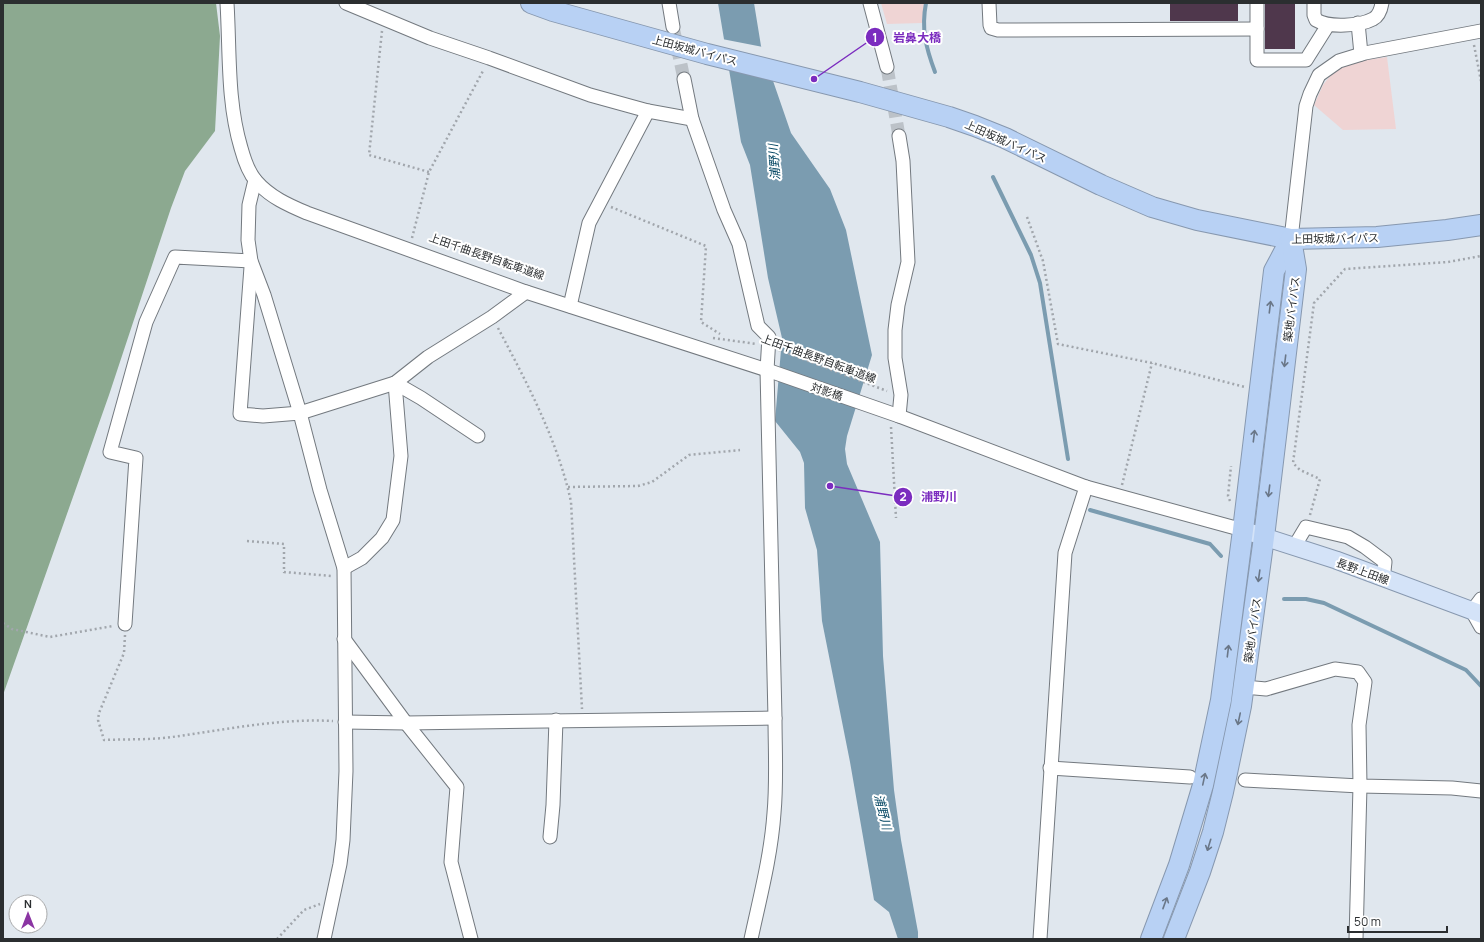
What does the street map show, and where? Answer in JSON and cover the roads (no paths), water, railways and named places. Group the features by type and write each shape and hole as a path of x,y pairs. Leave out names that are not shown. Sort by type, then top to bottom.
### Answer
{"highway":[{"name":"上田坂城バイパス","path":"532,3 553,11 707,54 860,92 943,115 1005,138 1101,185 1152,207 1197,220 1291,239 1377,237 1447,230 1481,224"},
{"name":"築地バイパス","path":"1151,939 1179,865 1203,785 1221,700 1274,271 1291,239"},
{"name":"築地バイパス","path":"1174,939 1200,872 1213,832 1241,706 1264,538 1296,269 1291,239"}],"main road":[{"name":"長野上田線","path":"1243,530 1478,608"}],"street":[{"name":"対影橋","path":"227,3 230,82 237,136 245,161 256,180 280,201 307,213 526,292 770,371 890,413 1086,487 1243,530"},
{"path":"346,3 430,38 490,58 590,95 648,111 692,119"},
{"path":"669,3 673,27"},
{"path":"870,3 887,67"},
{"path":"989,3 990,25 991,28 998,30 1257,29"},
{"path":"1258,3 1257,60 1306,60 1328,25"},
{"path":"1314,3 1314,15 1316,20 1328,25 1358,23 1374,19 1380,11 1382,3"},
{"path":"1358,23 1361,54"},
{"path":"1291,239 1305,112 1310,94 1319,75 1339,61 1361,54 1477,32"},
{"path":"684,79 692,119 724,210 739,244 758,326 769,337 772,348 770,371 775,718 774,813 767,867 751,939"},
{"path":"570,306 588,223 648,111"},
{"path":"890,413 901,396 895,358 895,330 898,305 908,262 903,161 899,136"},
{"path":"256,180 249,205 248,240 251,261 240,414 263,416 300,413 394,383 428,357 492,317 526,292"},
{"path":"125,624 136,458 110,452 146,322 175,257 251,261"},
{"path":"251,261 264,295 300,413 320,490 344,572 346,772 343,840 333,899 324,939"},
{"path":"394,383 422,398 478,436"},
{"path":"344,572 362,558 382,538 393,520 401,456 394,383"},
{"path":"1040,939 1065,553 1086,487"},
{"path":"1294,547 1306,527 1348,537 1365,547 1384,562 1384,571 1381,577"},
{"path":"1478,608 1481,627"},
{"path":"344,639 406,724 457,788 451,862 471,939"},
{"path":"1244,687 1266,689 1335,669 1358,672 1364,682 1359,725 1360,786 1356,939"},
{"path":"345,722 406,724 556,720 775,718"},
{"path":"550,837 553,805 556,720"},
{"path":"1050,768 1190,776"},
{"path":"1245,780 1360,786 1452,788 1481,791"}],"water":[{"name":"浦野川","path":"718,3 754,3 761,46 791,133 830,189 846,230 872,355 847,436 845,449 847,464 880,542 883,656 894,790 918,939 898,939 889,912 874,900 850,762 822,621 817,550 805,508 804,463 800,452 775,421 782,338 768,278 750,165 741,142"}],"waterway":[{"path":"926,3 924,21 925,38 935,72"},
{"path":"993,177 1031,255 1040,283 1068,459"},
{"path":"1090,510 1210,544 1221,556"},
{"path":"1284,599 1306,599 1324,603 1466,670 1481,686"}],"tunnel":[{"path":"673,27 684,79"},
{"path":"887,67 899,136"}],"place":[{"name":"岩鼻大橋","path":"814,79"},
{"name":"浦野川","path":"830,486"}]}
